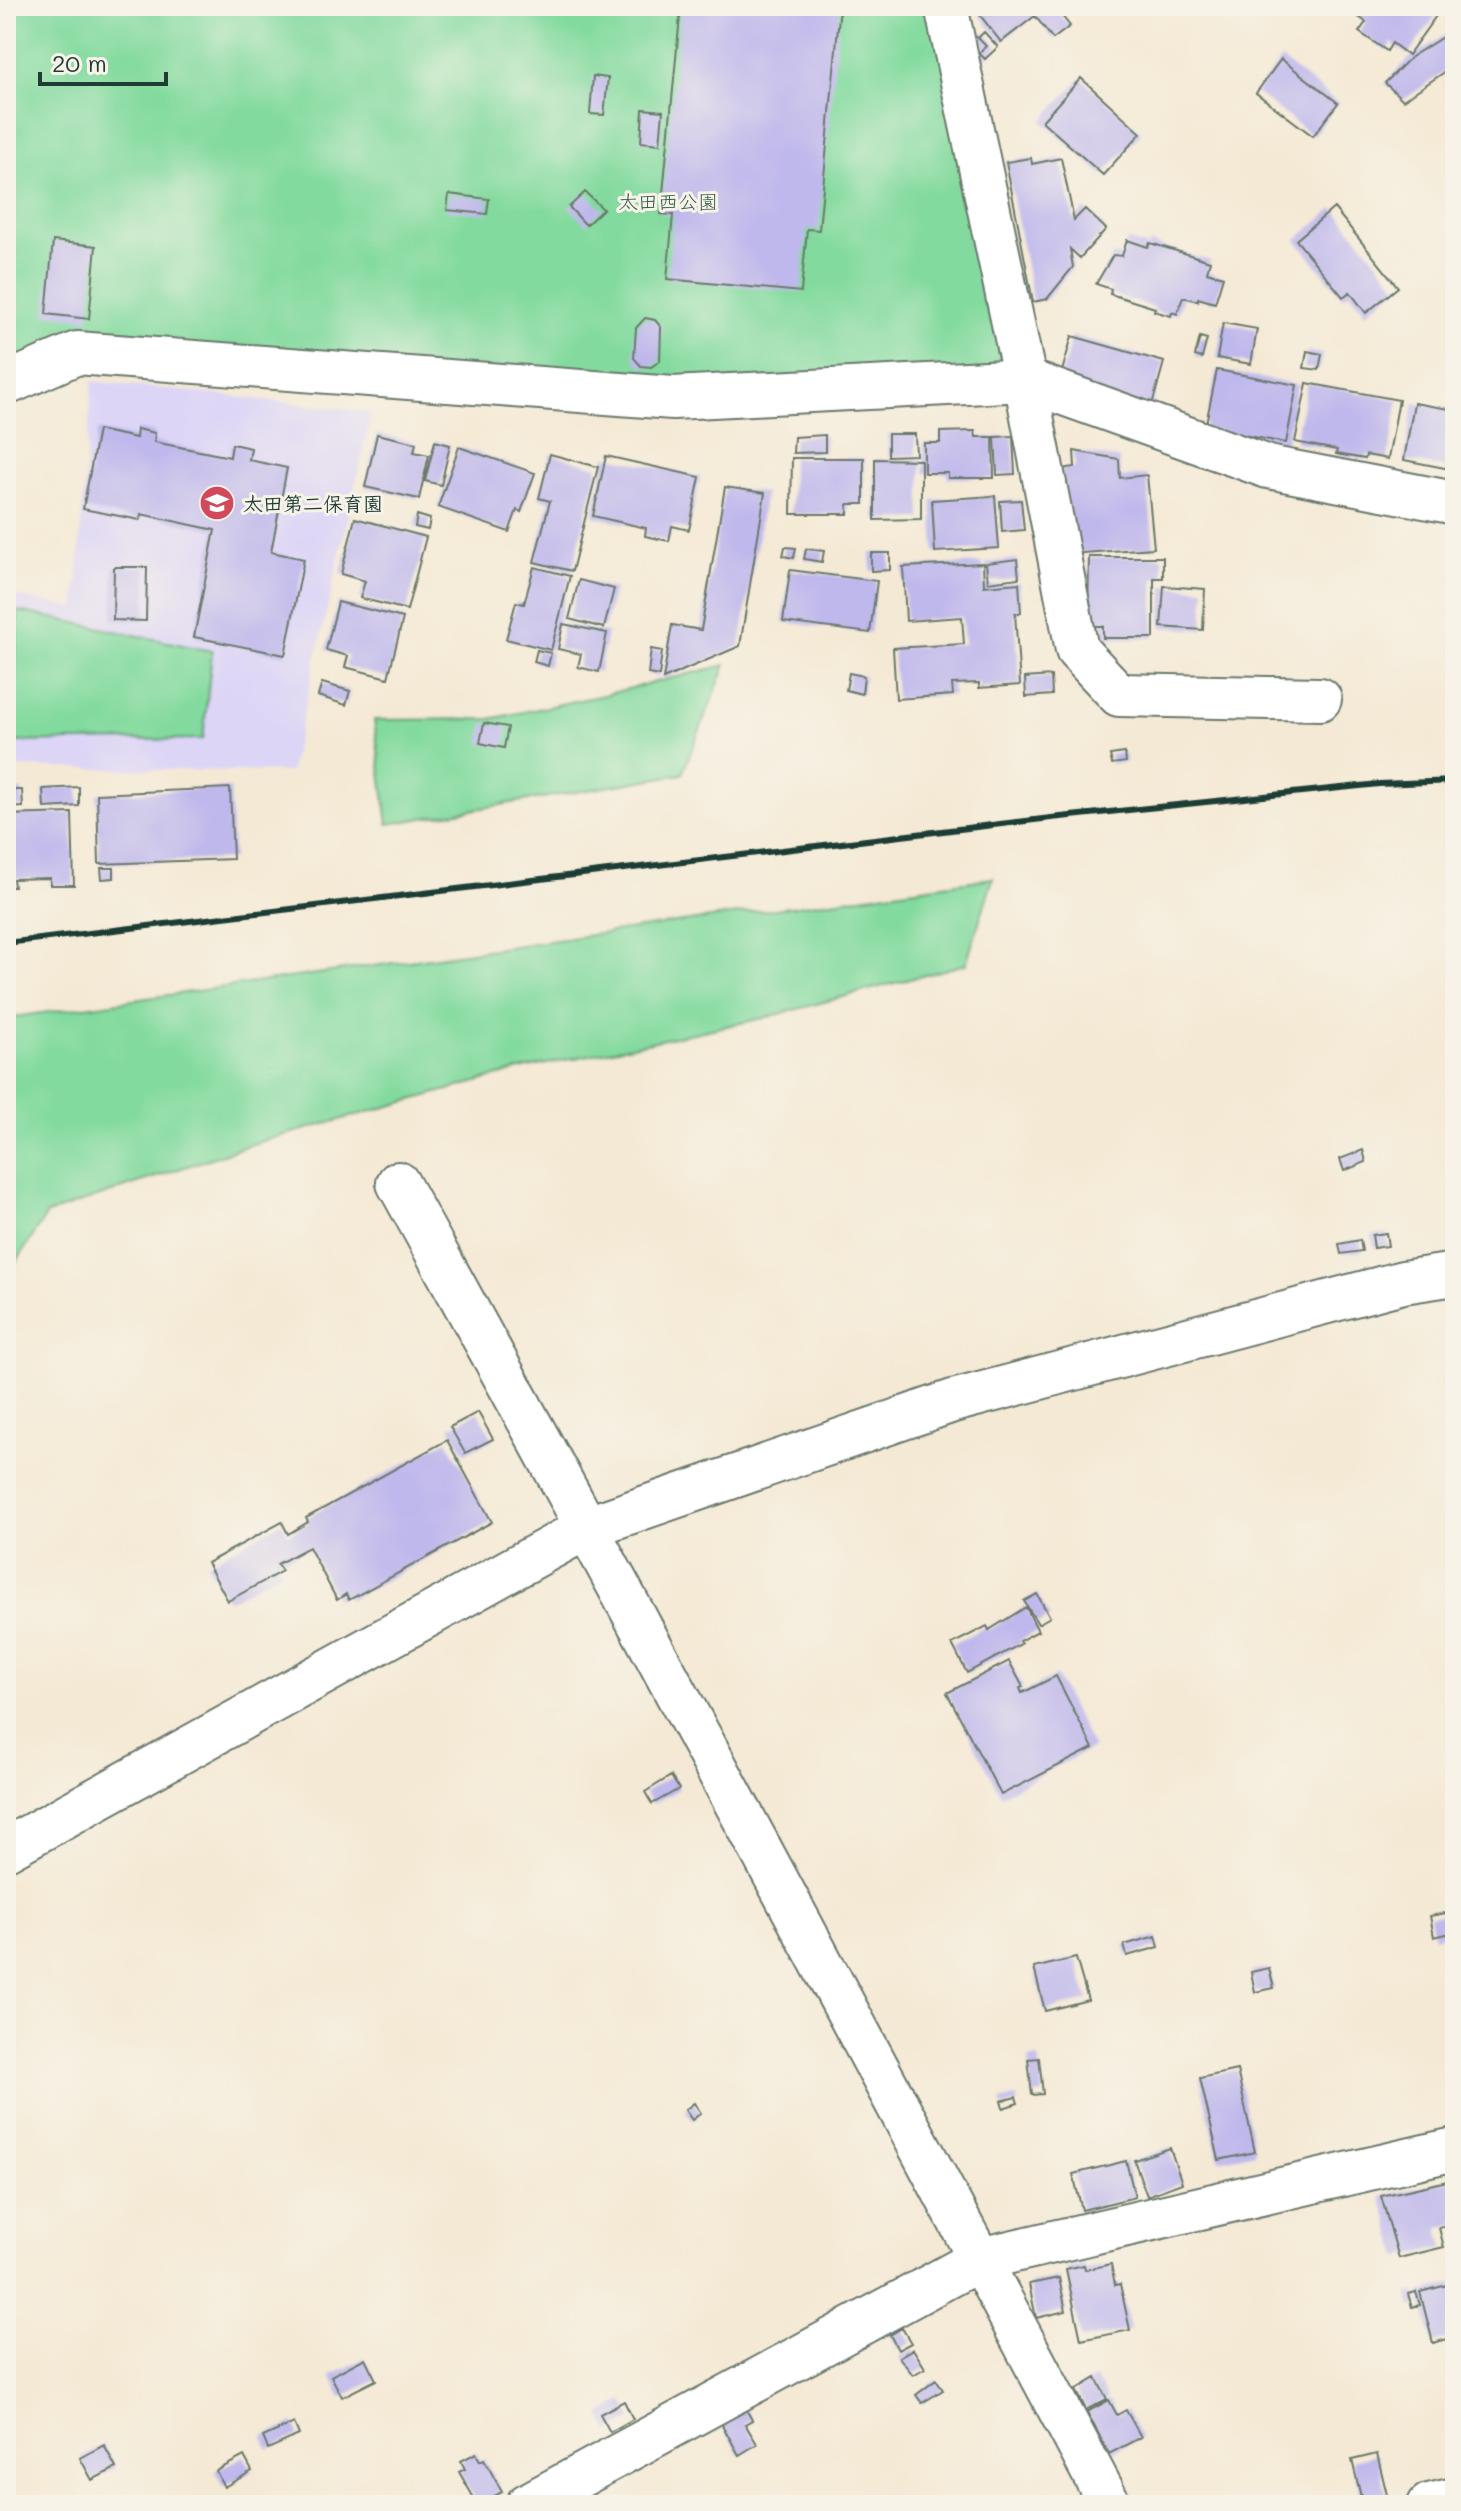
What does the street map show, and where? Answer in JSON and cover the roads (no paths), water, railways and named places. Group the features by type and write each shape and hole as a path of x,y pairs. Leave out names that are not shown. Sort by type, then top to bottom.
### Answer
{"street":[{"path":"946,6 1025,380 1077,650 1119,695 1320,699"},
{"path":"6,384 77,353 673,398 1025,380 1268,467 1455,503"},
{"path":"398,1183 588,1527 1110,2505"},
{"path":"6,1849 588,1527 953,1401 1403,1282 1455,1274"},
{"path":"527,2505 980,2259 1455,2149"},
{"path":"1429,2505 1455,2499"}],"railway":[{"path":"6,943 1051,818 1379,784 1455,781"}],"place":[{"name":"太田第二保育園","path":"217,503"}],"park label":[{"name":"太田西公園","path":"668,201"}]}
